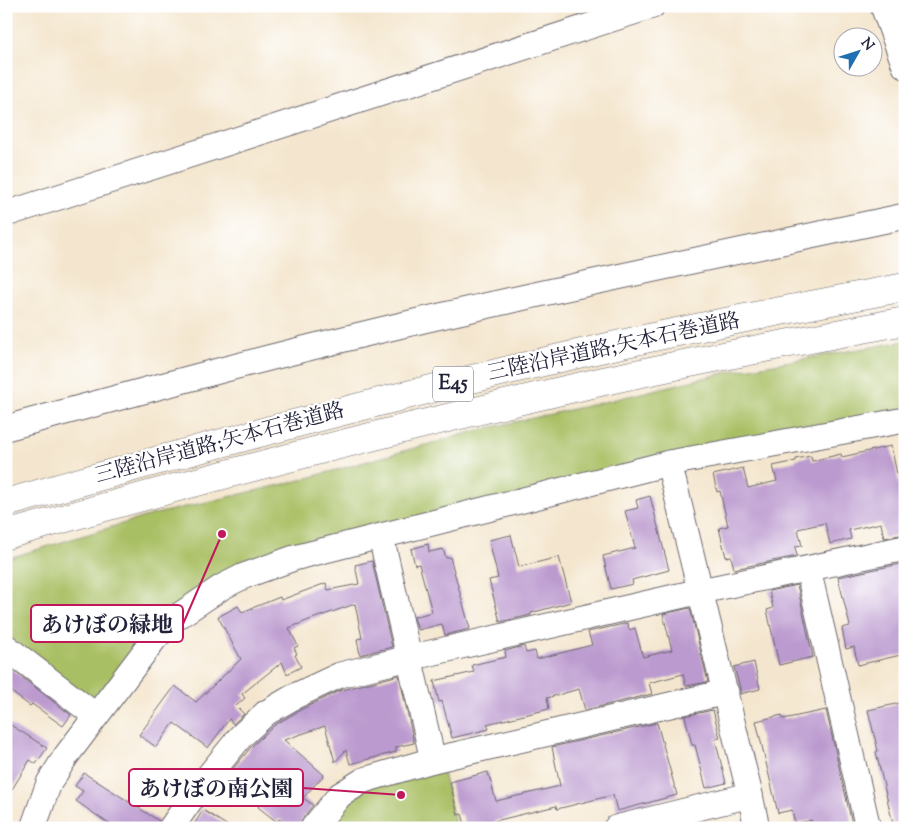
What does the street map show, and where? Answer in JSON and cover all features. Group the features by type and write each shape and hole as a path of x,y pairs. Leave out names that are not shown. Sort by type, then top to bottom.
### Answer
{"highway":[{"name":"三陸沿岸道路;矢本石巻道路","path":"6,503 297,423 452,384 616,345 905,288"},
{"name":"三陸沿岸道路;矢本石巻道路","path":"6,535 324,448 442,419 615,379 905,321"}],"street":[{"path":"6,214 652,6"},
{"path":"883,6 905,66"},
{"path":"6,428 236,366 415,322 905,216"},
{"path":"33,828 49,783 66,756 155,638 177,617 222,587 244,576 294,558 670,463 905,420"},
{"path":"670,463 757,828"},
{"path":"381,537 433,760"},
{"path":"171,828 198,789 241,736 266,713 294,696 340,675 701,591 905,548"},
{"path":"808,569 868,828"},
{"path":"6,647 96,716"},
{"path":"313,828 340,796 364,780 433,760 726,692"},
{"path":"616,828 750,795"}],"green space":[{"path":"905,341 905,409 242,567 98,700 91,700 6,635 6,559 151,515 293,482 479,430 728,372"},
{"path":"442,768 456,828 326,828 365,787"}],"building":[{"path":"891,446 905,511 905,534 884,538 881,523 849,530 851,539 830,544 825,523 798,529 802,546 795,547 797,556 734,569 731,556 726,557 719,528 728,526 720,491 717,492 713,475 743,468 748,488 777,481 773,466 796,461 796,459 811,456 812,461 841,454 842,457"},
{"path":"650,496 669,570 632,580 633,584 611,589 603,556 635,548 625,511 638,508 636,500"},
{"path":"511,535 519,567 559,557 571,602 531,613 531,615 500,622 489,580 498,578 489,540"},
{"path":"428,544 429,552 443,549 446,558 450,557 470,629 445,635 442,624 418,630 414,617 432,612 419,564 415,565 411,549"},
{"path":"372,561 392,647 360,655 357,639 362,638 355,604 309,620 289,628 298,646 294,648 297,654 295,655 301,667 287,674 282,662 242,694 245,698 236,706 244,714 233,724 229,719 208,748 174,723 156,747 139,735 175,686 196,702 241,659 218,617 238,606 242,612 280,597 281,600 326,583 328,590 359,584 355,565"},
{"path":"905,563 905,654 858,665 854,647 846,649 842,628 850,626 838,577"},
{"path":"797,585 813,657 779,665 767,610 773,608 769,591"},
{"path":"690,608 708,682 686,686 683,674 649,683 652,694 585,710 579,689 547,698 549,709 487,724 489,729 452,738 442,701 439,702 434,681 474,672 472,665 506,657 505,651 524,646 526,653 535,651 537,659 592,645 588,632 628,623 629,630 635,628 643,657 672,650 663,614"},
{"path":"754,662 760,689 740,694 734,667"},
{"path":"6,665 71,715 63,726 32,704 30,706 6,688"},
{"path":"399,675 414,743 396,747 396,752 350,764 346,750 335,762 325,726 284,740 324,775 303,798 313,805 302,819 299,828 291,828 279,819 277,822 258,807 261,803 227,776 252,746 275,725 302,709 339,691"},
{"path":"905,702 905,733 901,734 905,751 905,828 894,828 868,710"},
{"path":"713,710 720,738 715,739 726,783 706,788 685,716"},
{"path":"826,710 853,828 813,828 811,820 795,824 792,810 778,813 756,721 782,715 783,719"},
{"path":"6,722 47,748 36,764 30,760 6,799"},
{"path":"657,723 677,795 617,811 613,795 557,809 556,806 495,821 497,828 466,828 462,814 458,815 450,782 488,772 496,801 560,786 552,747"},
{"path":"84,773 159,821 157,828 115,828 76,801 83,791 75,786"},
{"path":"203,810 231,828 192,828"}],"place":[{"name":"あけぼの緑地","path":"222,534"},
{"name":"あけぼの南公園","path":"401,795"}]}
